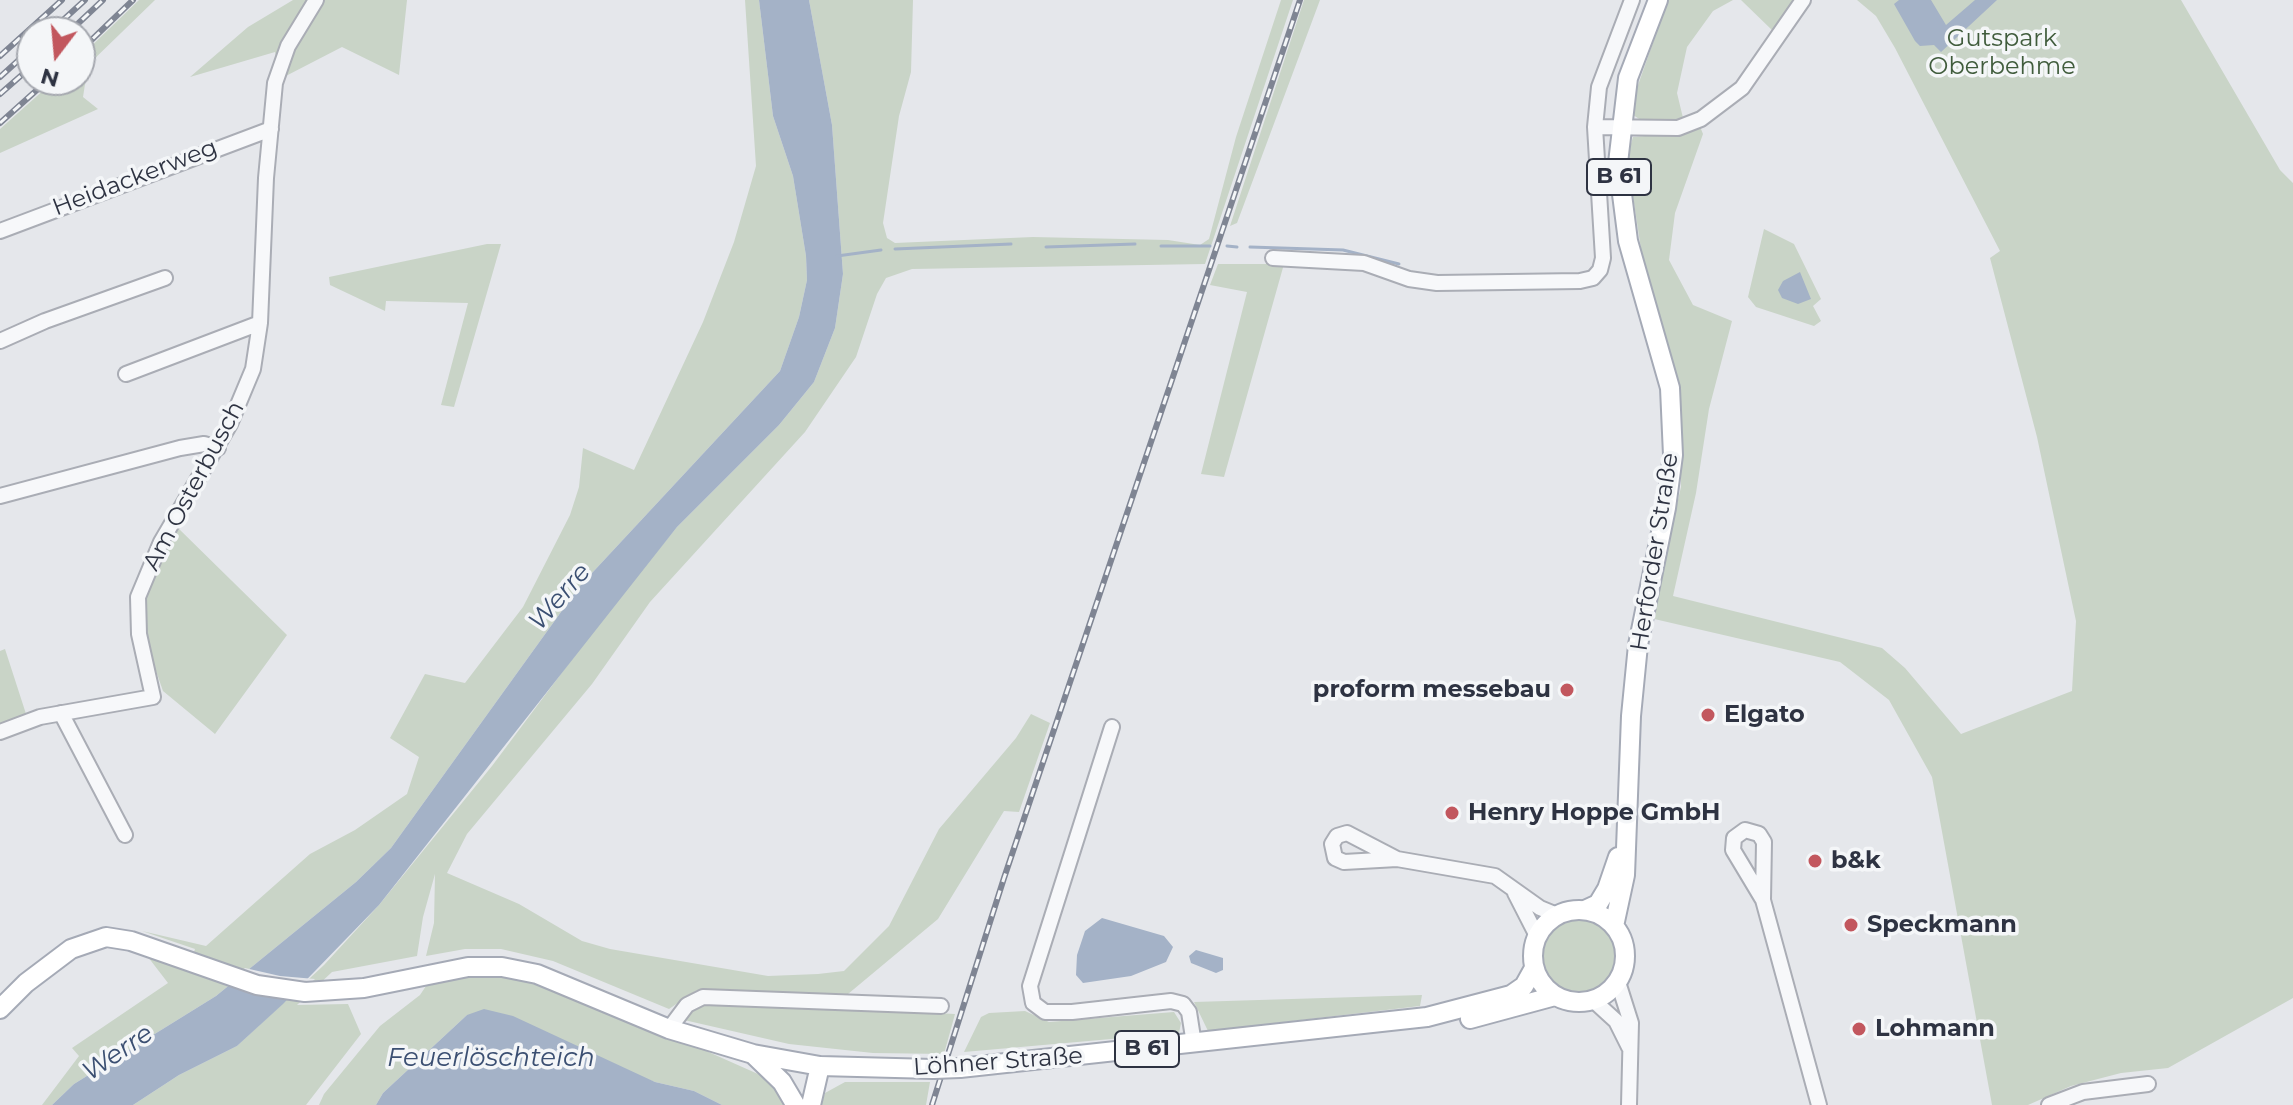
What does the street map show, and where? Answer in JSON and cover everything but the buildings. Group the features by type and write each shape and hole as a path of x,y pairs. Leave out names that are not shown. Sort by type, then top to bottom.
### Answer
{"main road":[{"name":"Herforder Straße","path":"1614,926 1625,875 1638,645 1671,485 1673,427 1663,354 1623,214 1618,163 1619,128 1636,51 1658,0"},
{"name":"Herforder Straße","path":"1585,910 1598,904 1607,889 1626,829"},
{"path":"1585,910 1614,926 1625,953 1618,982 1593,1000 1580,1002 1555,996 1542,984 1534,968 1537,936 1557,915 1585,910"},
{"name":"Löhner Straße","path":"3,1000 71,949 92,939 118,938 257,985 305,992 337,991 421,974 502,967 537,974 572,986 669,1029 753,1054 810,1065 933,1069 1194,1044 1427,1017 1511,995 1524,986 1534,968"},
{"name":"Löhner Straße","path":"1427,1017 1471,1019 1555,996"},
{"path":"753,1054 782,1082 795,1105"},
{"path":"795,1105 810,1065"},
{"path":"810,1065 811,1105"}],"street":[{"name":"Am Osterbusch","path":"0,732 61,713 153,697 139,634 138,597 161,542 218,448 253,369 260,323 271,129 280,61 316,0"},
{"path":"1273,258 1364,263 1409,279 1437,283 1580,281 1593,278 1600,270 1603,258 1595,127 1599,87 1632,0"},
{"path":"1595,127 1678,128 1701,119 1742,88 1803,0"},
{"name":"Heidackerweg","path":"0,231 271,129"},
{"path":"0,341 45,321 165,278"},
{"path":"126,374 260,323"},
{"path":"0,495 180,448 204,444 218,448"},
{"path":"61,713 125,835"},
{"path":"1112,727 1030,986 1033,1003 1045,1012 1171,1001 1183,1004 1189,1012 1194,1044"},
{"path":"1397,859 1495,876 1557,915"},
{"path":"1513,889 1537,936"},
{"path":"1763,900 1819,1105"},
{"path":"1618,982 1631,1023 1629,1105"},
{"path":"669,1029 687,1005 703,997 941,1006"},
{"path":"1593,1000 1616,1021 1630,1049"},
{"path":"2049,1105 2083,1092 2148,1084"}],"green space":[{"path":"139,0 155,0 96,57 96,42"},
{"path":"293,0 407,0 399,75 342,47 280,79 275,52 190,77 248,27"},
{"path":"745,0 759,0 773,116 793,176 806,256 807,280 799,317 780,371 579,587 391,848 356,882 216,996 74,1084 52,1105 42,1105 79,1056 72,1048 168,983 148,957 188,971 195,949 142,931 206,946 310,854 355,830 407,794 419,757 390,738 425,674 465,683 523,607 570,515 579,487 583,448 634,470 703,322 734,242 756,166"},
{"path":"809,0 913,0 911,72 899,116 883,223 887,238 895,243 1033,237 1168,240 1200,245 1209,239 1236,137 1281,0 1293,0 1205,264 912,269 886,278 877,294 856,357 805,432 650,602 592,684 467,834 447,873 519,904 582,941 610,949 768,976 818,974 844,971 889,926 939,829 1016,738 1031,714 1050,723 1019,812 1004,811 938,919 848,994 697,990 669,1009 553,961 501,949 465,949 426,956 434,923 435,874 423,917 417,956 332,972 297,1005 348,1004 361,1034 306,1105 133,1105 179,1075 237,1046 324,965 379,905 492,766 608,611 677,527 779,425 814,382 835,328 843,274 832,125"},
{"path":"1304,0 1320,0 1237,223 1230,226"},
{"path":"1668,0 1733,0 1713,11 1687,47 1677,93 1683,118 1669,122 1644,122 1633,115 1631,105"},
{"path":"1741,0 1795,0 1774,32"},
{"name":"Gutspark Oberbehme","path":"1857,0 2181,0 2280,170 2293,183 2293,998 2168,1068 2121,1073 2071,1086 2028,1105 1992,1105 1932,777 1889,700 1840,662 1650,618 1681,487 1680,397 1641,249 1627,157 1633,137 1679,133 1699,124 1703,134 1675,213 1669,260 1693,305 1732,321 1709,409 1696,493 1673,596 1882,648 1905,668 1961,734 2072,691 2076,621 2037,437 1990,258 2000,251 1895,48 1876,16"},
{"path":"37,96 83,96 98,109 0,153 0,129"},
{"path":"1764,229 1794,244 1821,299 1813,306 1821,321 1814,326 1756,307 1748,297"},
{"path":"487,244 501,244 454,407 441,405 468,303 386,301 385,311 330,285 329,277"},
{"path":"1218,264 1284,264 1224,477 1201,474 1247,292 1210,285"},
{"path":"176,526 287,635 215,734 163,691 142,631 143,592"},
{"path":"5,649 27,717 0,727 0,651"},
{"path":"1580,918 1595,921 1608,929 1616,942 1619,957 1616,972 1608,985 1595,993 1580,996 1565,993 1552,985 1544,972 1541,957 1544,942 1552,929 1565,921"},
{"path":"476,974 519,977 552,987 695,1046 767,1078 785,1105 722,1105 694,1091 655,1082 467,1015 383,1093 376,1105 319,1105 324,1094 380,1026 420,995 430,980"},
{"path":"1422,995 1420,1006 1208,1031 1194,1002"},
{"path":"715,1002 955,1014 944,1054 873,1053 789,1044 684,1020 695,1006"},
{"path":"1025,1011 1049,1022 1174,1012 1181,1023 1179,1033 964,1052 981,1017 989,1013"},
{"path":"845,1082 930,1082 926,1105 821,1105 825,1093"}],"water":[{"path":"759,0 809,0 832,125 843,274 835,328 814,382 779,425 677,527 379,905 283,1004 237,1046 179,1075 133,1105 52,1105 74,1084 216,996 356,882 391,848 579,587 780,371 799,317 807,280 806,256 793,176 773,116"},
{"path":"1899,0 1931,0 1946,25 1975,0 1997,0 1941,52 1934,45 1920,46 1915,41 1894,4"},
{"path":"1800,272 1811,299 1798,304 1782,298 1778,290 1783,281"},
{"path":"1102,918 1164,936 1173,947 1166,962 1131,976 1083,983 1076,975 1077,955 1085,931"},
{"path":"1196,950 1223,958 1223,970 1216,973 1191,963 1189,956"},
{"name":"Feuerlöschteich","path":"484,1009 513,1016 655,1082 694,1091 722,1105 376,1105 383,1093 467,1015"}],"pier":[{"path":"245,968 280,976 315,979 292,1001 224,985"}],"waterway":[{"path":"895,249 1011,244"},
{"path":"1046,247 1135,244"},
{"path":"1161,246 1210,246"},
{"path":"1227,246 1237,247"},
{"path":"1250,247 1343,250 1399,264"},
{"path":"837,256 881,250"}],"railway":[{"path":"0,56 62,0"},
{"path":"68,16 85,0"},
{"path":"86,16 103,0"},
{"path":"96,36 133,0"},
{"path":"932,1105 1004,878 1300,0"},
{"path":"0,77 16,62"},
{"path":"0,94 16,80"},
{"path":"0,123 30,96"}],"place":[{"name":"proform messebau","path":"1567,690"},
{"name":"Elgato","path":"1708,715"},
{"name":"Henry Hoppe GmbH","path":"1452,813"},
{"name":"b&k","path":"1815,861"},
{"name":"Speckmann","path":"1851,925"},
{"name":"Lohmann","path":"1859,1029"}],"water label":[{"name":"Werre","path":"560,597"},
{"name":"Werre","path":"118,1053"}]}
